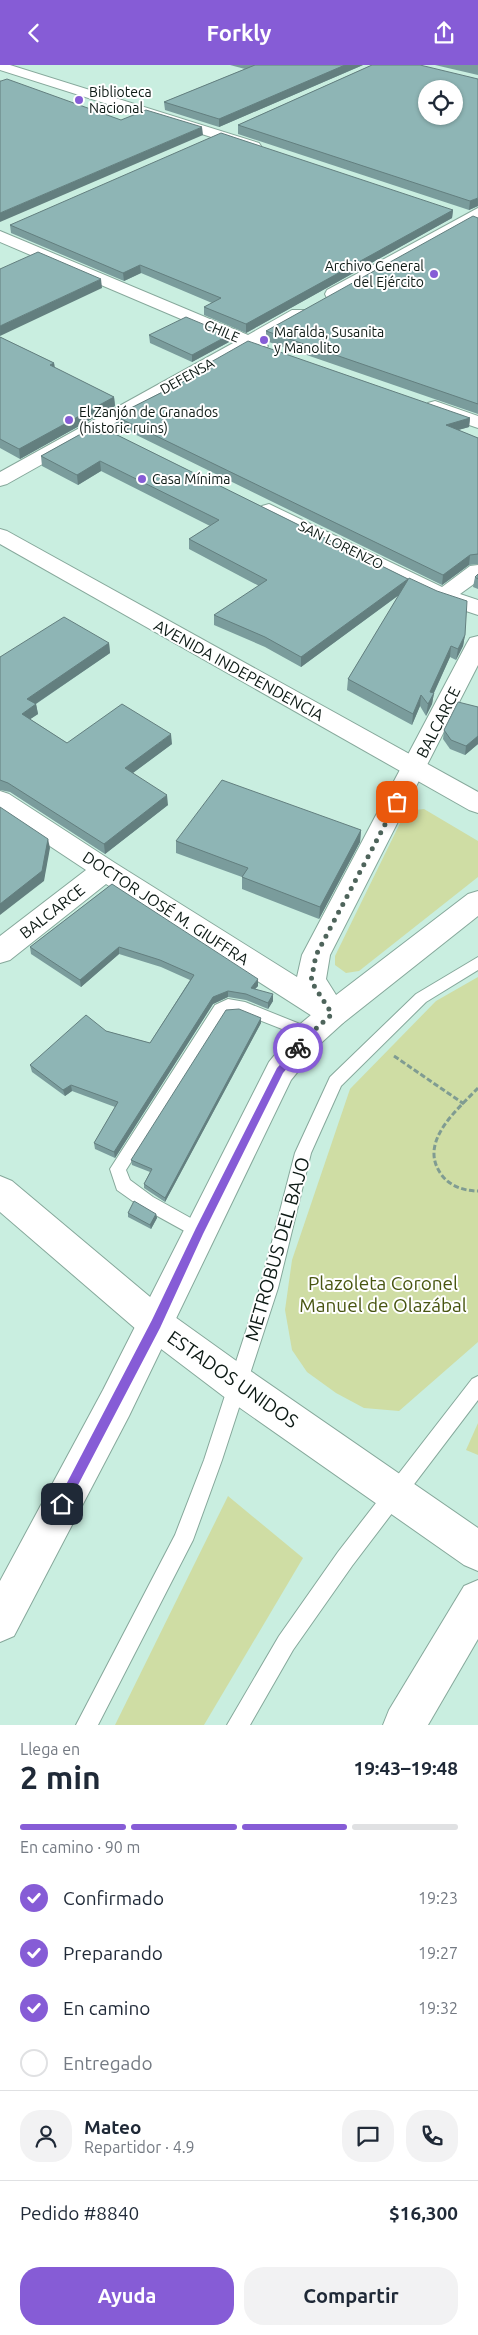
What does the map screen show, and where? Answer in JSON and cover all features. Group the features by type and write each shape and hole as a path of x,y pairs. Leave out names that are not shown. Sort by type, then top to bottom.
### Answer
{"street":[{"path":"4,70 26,65"},
{"path":"4,70 220,134 266,150"},
{"path":"201,142 237,127"},
{"path":"451,211 475,217"},
{"name":"DEFENSA","path":"0,480 107,430 247,342 475,217"},
{"name":"CHILE","path":"3,231 247,342 275,352"},
{"path":"422,403 478,422"},
{"name":"SAN LORENZO","path":"249,500 444,596 478,608"},
{"name":"AVENIDA INDEPENDENCIA","path":"0,535 478,804"},
{"path":"444,596 478,571"},
{"name":"BALCARCE","path":"321,1024 311,981 316,955 415,768 478,643"},
{"name":"DOCTOR JOSÉ M. GIUFFRA","path":"0,800 105,870 321,1024"},
{"name":"BALCARCE","path":"0,952 105,870"},
{"path":"0,1622 156,1324 199,1231 280,1071 321,1024 478,901"},
{"name":"ESTADOS UNIDOS","path":"0,1191 156,1324 236,1383 478,1551"},
{"path":"404,1725 478,1600"}],"lane":[{"name":"METROBUS DEL BAJO","path":"87,1725 183,1540 213,1460 236,1383 269,1288 303,1153 335,1082 421,998 478,963"},
{"path":"199,1231 147,1202 123,1185 118,1169 220,1009 228,1005 240,1006 321,1024"},
{"path":"238,1725 286,1643 345,1559 478,1385"}],"path":[{"path":"375,1043 464,1104"},
{"path":"478,1088 435,1138 432,1149 439,1173 449,1182 460,1188 478,1191"}],"green space":[{"path":"424,809 478,841 478,877 359,971 346,973 335,965 335,956 406,811"},
{"name":"Plazoleta Coronel Manuel de Olazábal","path":"478,977 478,1342 399,1411 364,1408 336,1393 307,1372 292,1350 285,1310 292,1260 350,1089 436,1001"},
{"path":"478,1423 478,1455 466,1450"},
{"path":"228,1496 303,1558 204,1725 115,1725"}],"building":[{"path":"255,65 345,65 219,119 164,102"},
{"path":"372,65 420,65 478,79 478,198 470,201 238,125"},
{"path":"7,79 121,120 146,110 202,127 0,213 0,81"},
{"path":"221,133 453,210 246,324 204,307 221,298 140,265 123,273 10,225"},
{"path":"473,216 478,218 478,404 266,331"},
{"path":"38,252 101,279 0,326 0,269"},
{"path":"186,317 229,335 192,355 149,335"},
{"path":"0,337 54,363 50,365 114,397 19,449 0,439"},
{"path":"248,341 470,418 446,425 478,438 478,554 470,555 443,575 115,416 216,365 211,362"},
{"path":"97,425 408,579 301,657 265,637 214,615 267,580 189,539 219,520 100,461 77,475 41,456"},
{"path":"409,578 437,591 467,601 465,635 458,649 451,646 430,692 434,693 428,704 421,695 413,714 348,679"},
{"path":"64,617 109,643 27,699 36,704 22,714 67,743 122,704 171,734 125,768 167,795 104,844 8,783 0,780 0,657"},
{"path":"458,702 478,707 478,736 466,746 451,740 444,730"},
{"path":"222,780 361,830 320,907 242,877 248,868 176,841"},
{"path":"0,807 48,839 42,871 0,904"},
{"path":"112,884 258,979 251,988 273,994 268,1003 246,994 228,991 213,997 114,1152 94,1143 118,1102 71,1085 63,1090 30,1065 86,1015 106,1031 150,1043 194,975 160,960 119,947 80,980 30,947"},
{"path":"239,1009 261,1018 165,1198 144,1184 152,1169 131,1160 226,1010"},
{"path":"134,1201 156,1214 150,1225 128,1213"}],"way so far":[{"path":"298,1048 332,1014 311,981 316,955 397,802"}],"place":[{"name":"Biblioteca Nacional","path":"79,100"},
{"name":"Archivo General del Ejército","path":"434,274"},
{"name":"Mafalda, Susanita y Manolito","path":"264,340"},
{"name":"El Zanjón de Granados (historic ruins)","path":"69,420"},
{"name":"Casa Mínima","path":"142,479"}],"route":[{"path":"62,1504 156,1324 199,1231 280,1071 298,1048"}]}
